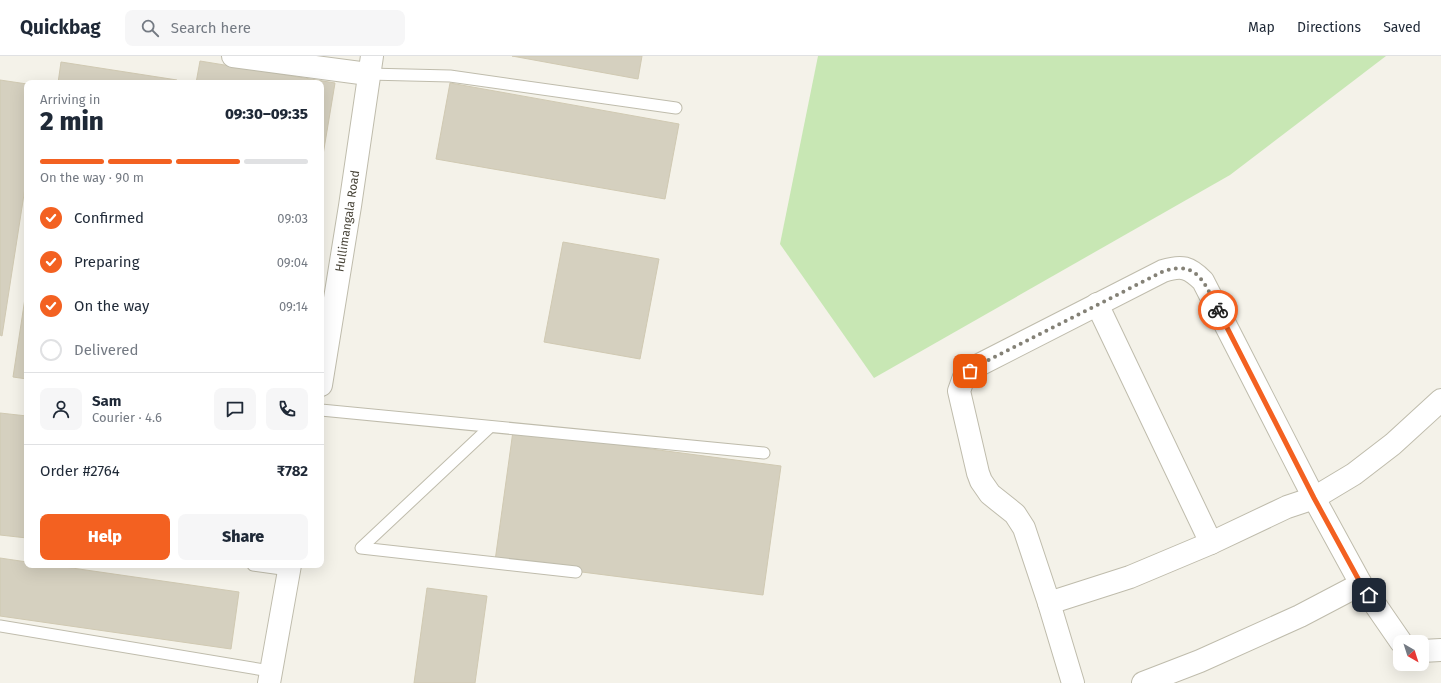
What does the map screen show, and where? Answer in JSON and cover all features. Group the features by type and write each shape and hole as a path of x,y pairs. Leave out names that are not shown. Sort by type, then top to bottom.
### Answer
{"street":[{"path":"233,56 370,65"},
{"name":"Hullimangala Road","path":"324,366 350,206 370,65"},
{"path":"1073,683 1049,602 1027,536 1015,514 990,494 981,481 959,391 964,377 977,366 1097,304 1173,268 1184,268 1194,271 1203,281 1314,498 1361,584 1396,635"},
{"path":"1097,304 1211,543"},
{"path":"1049,602 1130,577 1211,543 1287,507 1314,498 1354,474 1392,444 1441,400"},
{"path":"270,677 290,568"},
{"path":"1143,683 1200,661 1285,622 1361,584"},
{"path":"1429,651 1441,650"}],"lane":[{"path":"370,65 676,108"},
{"path":"324,410 764,453"},
{"path":"490,427 361,548 576,572"},
{"path":"0,626 270,677"}],"green space":[{"path":"818,56 1386,56 1230,175 874,378 780,244"}],"building":[{"path":"512,56 642,56 638,79"},
{"path":"200,61 317,80 197,80"},
{"path":"61,62 177,80 58,80"},
{"path":"0,80 24,84 24,194 2,336 0,335"},
{"path":"324,81 335,83 324,149"},
{"path":"450,83 679,124 665,199 436,159"},
{"path":"563,242 659,259 640,359 544,342"},
{"path":"24,305 24,379 13,377"},
{"path":"0,413 24,416 24,538 0,535"},
{"path":"513,431 781,466 763,595 495,561"},
{"path":"0,558 24,562 24,568 72,568 239,592 231,649 0,616"},
{"path":"427,588 487,596 475,683 414,683"}],"way so far":[{"path":"970,371 1084,311 1164,271 1173,268 1184,268 1194,271 1203,281 1218,310"}],"route":[{"path":"1218,310 1314,498 1361,584 1369,595"}]}
